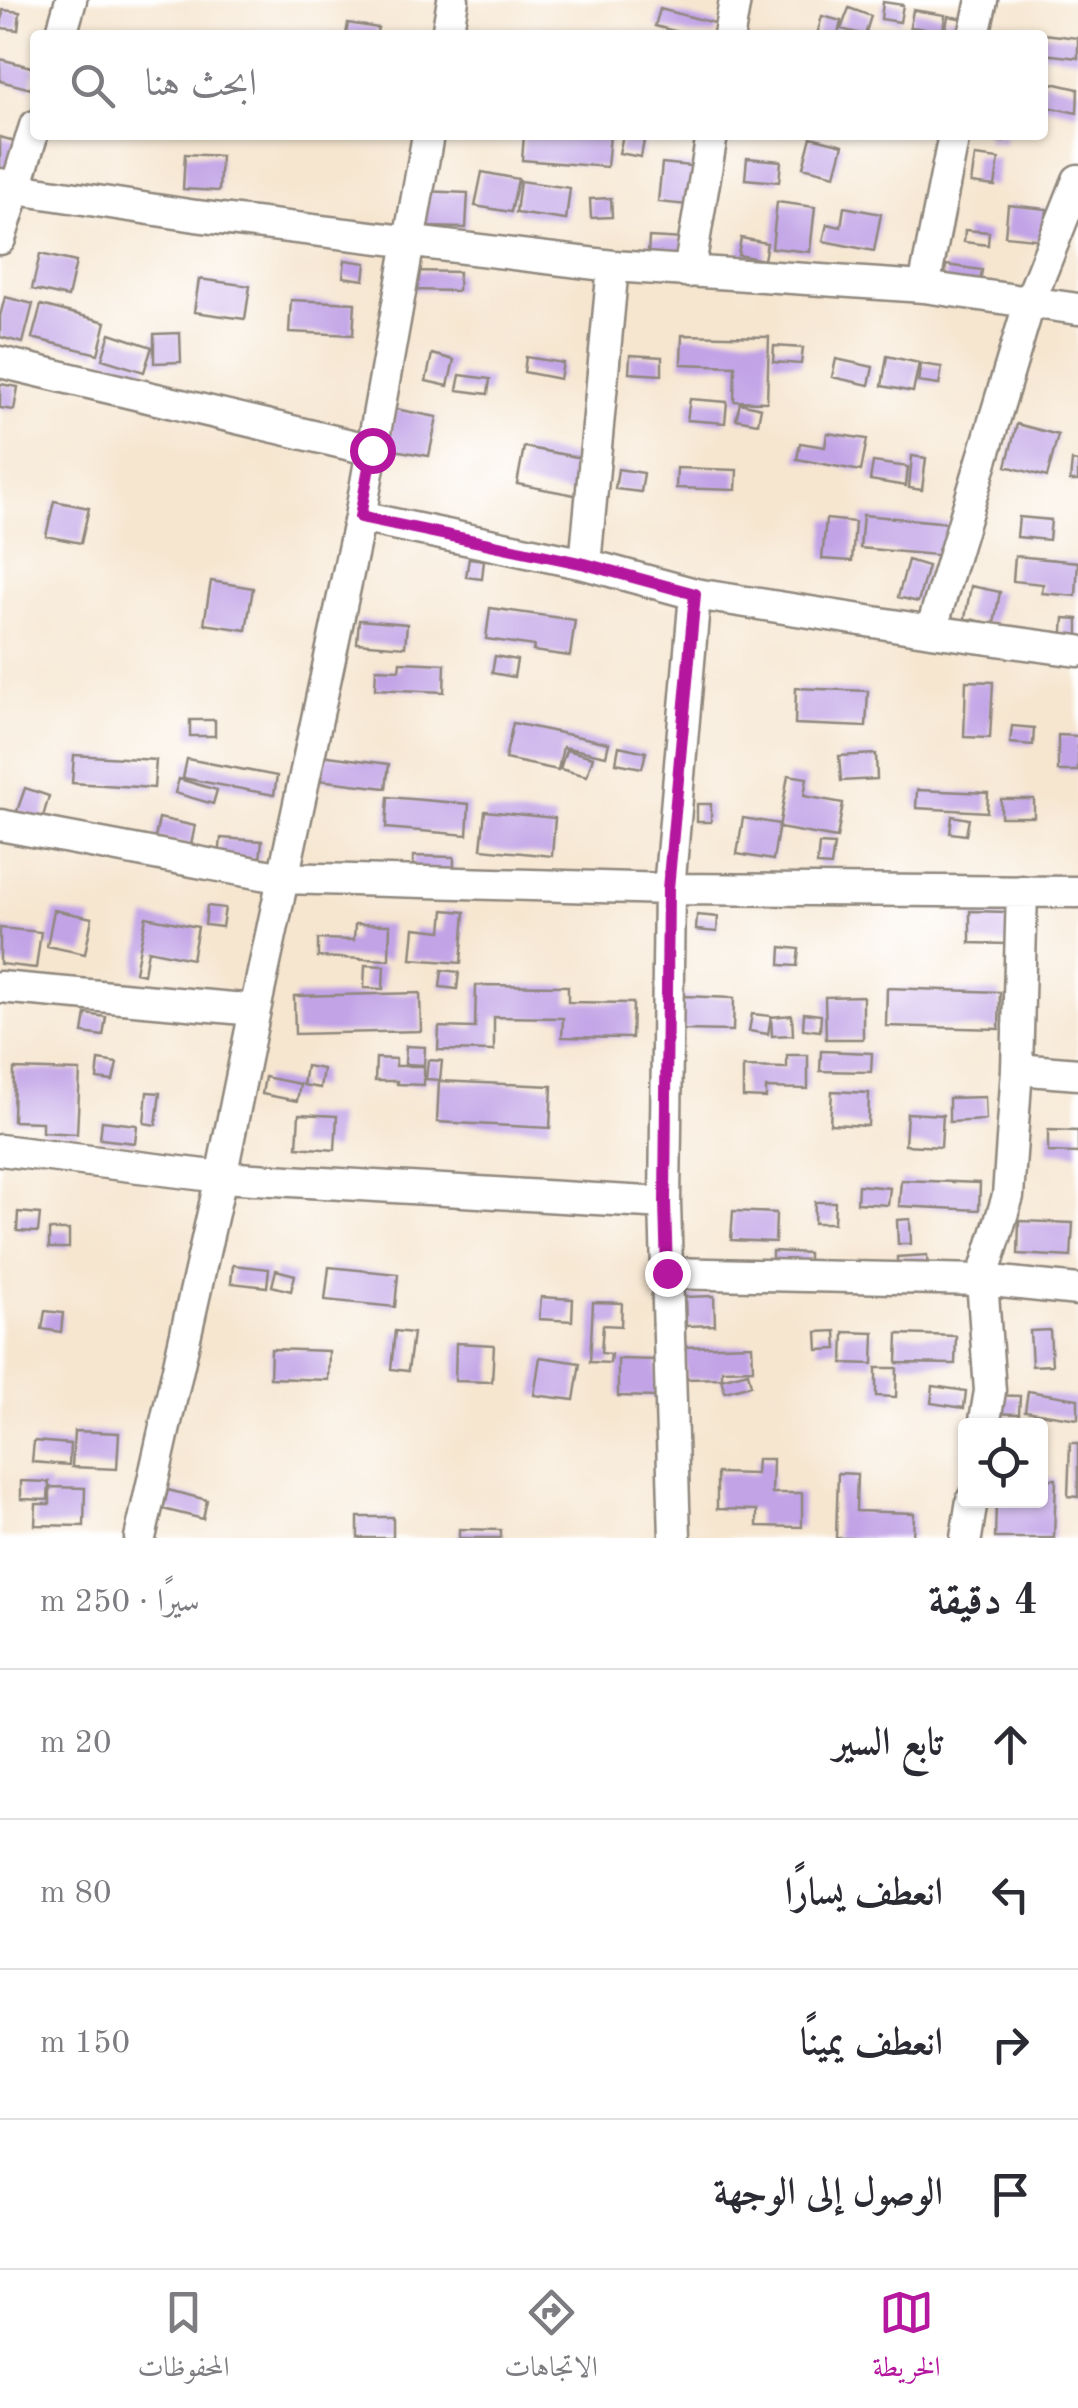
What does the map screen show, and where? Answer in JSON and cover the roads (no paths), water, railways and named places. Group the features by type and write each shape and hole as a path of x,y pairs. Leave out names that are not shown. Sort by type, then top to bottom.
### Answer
{"street":[{"path":"62,30 71,0"},
{"path":"448,30 453,0"},
{"path":"730,30 734,0"},
{"path":"975,30 982,0"},
{"path":"0,239 8,186 30,137"},
{"path":"140,1538 222,1177 360,517 427,140"},
{"path":"688,272 711,140"},
{"path":"924,287 953,140"},
{"path":"932,632 1030,301 1078,180"},
{"path":"8,186 196,216 613,266 924,287 1078,309"},
{"path":"585,564 613,266"},
{"path":"0,362 372,450"},
{"path":"360,517 585,564 695,594 1078,652"},
{"path":"675,1538 665,1203 668,889 695,594"},
{"path":"0,825 284,878 668,889 1078,892"},
{"path":"985,1418 990,1391 982,1280 1008,1196 1017,1069 1022,890"},
{"path":"0,987 254,1010"},
{"path":"1017,1069 1078,1074"},
{"path":"0,1150 222,1177 665,1203"},
{"path":"667,1273 982,1280 1078,1290"},
{"path":"966,1538 971,1508"}]}
